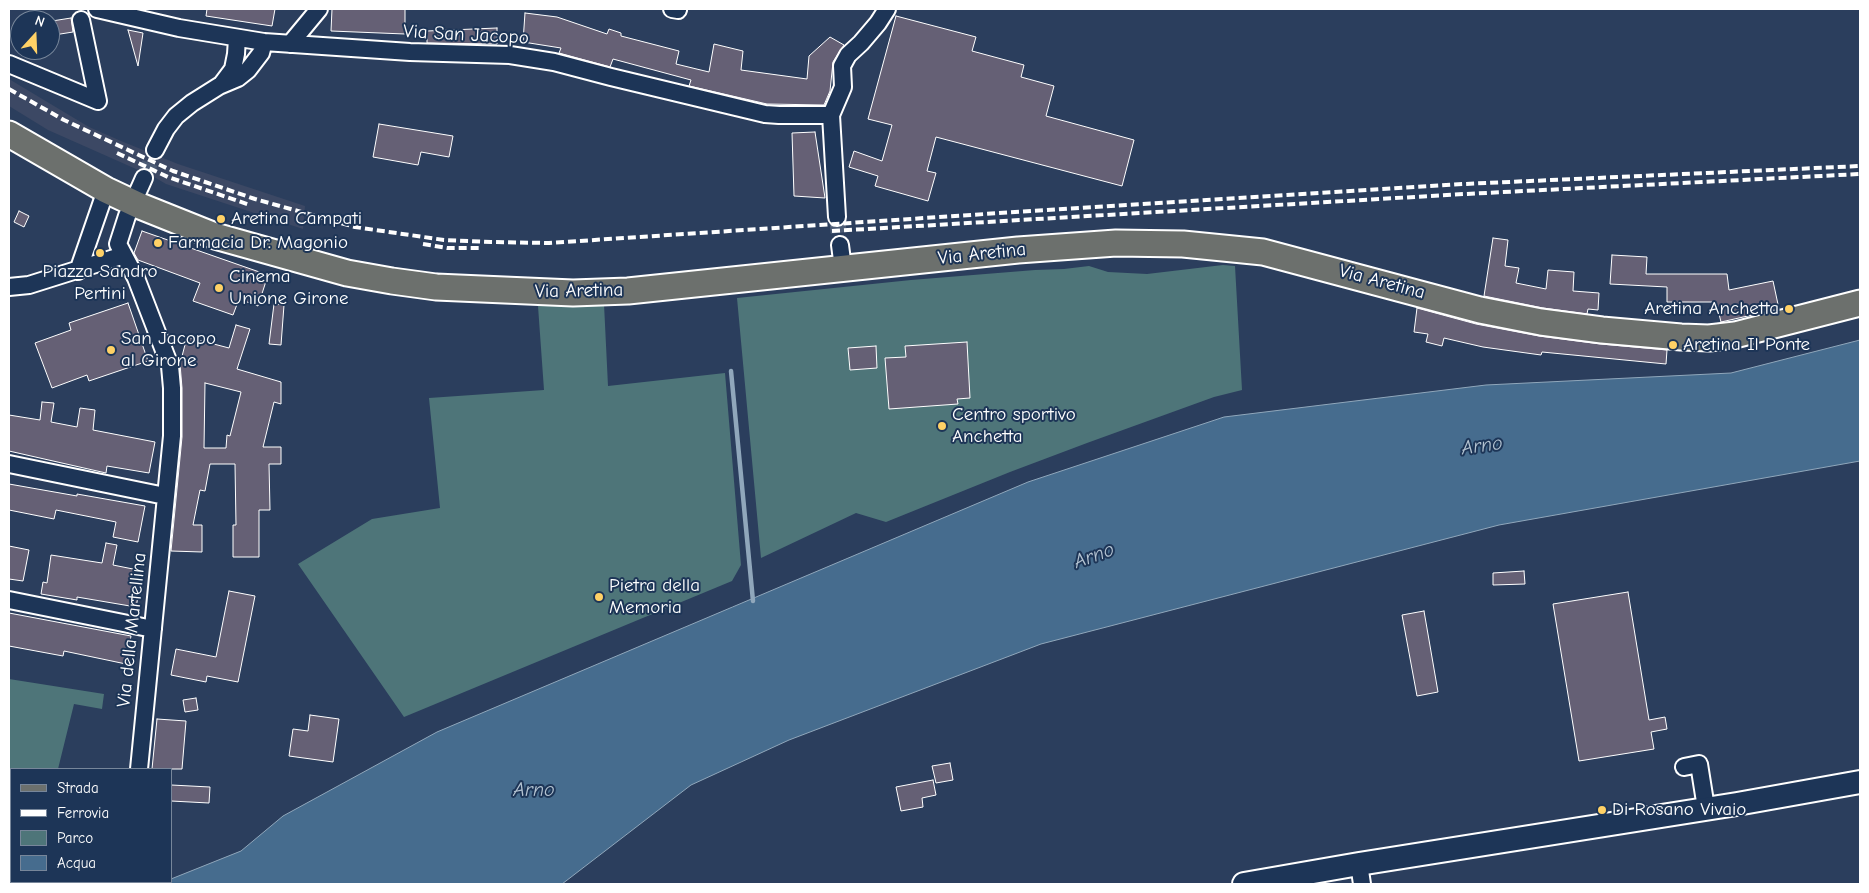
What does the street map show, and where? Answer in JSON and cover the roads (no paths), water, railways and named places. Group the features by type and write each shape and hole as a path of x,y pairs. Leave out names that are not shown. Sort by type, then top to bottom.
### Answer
{"main road":[{"name":"Via Aretina","path":"9,134 106,190 215,236 347,273 436,286 582,293 638,290 841,257 1018,250 1116,243 1183,244 1263,252 1480,310 1541,322 1602,330 1708,338 1734,335 1860,302"},
{"path":"1244,884 1361,874 1706,808 1860,782"}],"street":[{"name":"Via San Jacopo","path":"96,9 179,28 264,42 410,52 510,55 554,62 765,114 831,115"},
{"path":"290,44 319,9"},
{"path":"837,217 831,115 842,87 842,66 848,55 878,23 887,9"},
{"path":"9,64 98,101 81,20"},
{"path":"219,86 232,69 236,54 237,38"},
{"path":"155,150 166,129 176,116 186,107 219,86 238,78 252,66 261,53 264,42"},
{"path":"9,287 29,285 124,255 118,246 118,241 144,178"},
{"path":"78,271 106,190"},
{"name":"Via della Martellina","path":"124,255 133,271 170,366 172,376 172,436 139,768"},
{"path":"9,464 165,496"},
{"path":"9,600 153,630"},
{"path":"1684,766 1699,764 1706,808"}],"water":[{"name":"Arno","path":"1860,340 1860,461 1499,525 1041,644 789,740 691,785 562,884 156,884 172,883 172,879 241,851 283,816 437,732 1028,482 1224,417 1486,385 1731,373"}],"waterway":[{"path":"731,371 753,601"}],"tunnel":[{"path":"144,178 155,150"},
{"path":"837,217 840,245"}],"railway":[{"path":"9,89 64,120 173,171 255,199 355,227 444,240 491,242 549,243 1464,184 1860,166"},
{"path":"117,153 168,177 250,205"},
{"path":"832,231 1465,194 1860,174"},
{"path":"423,244 447,248 480,248"}],"place":[{"name":"Aretina Campati","path":"221,219"},
{"name":"Farmacia Dr. Magonio","path":"158,243"},
{"name":"Piazza Sandro Pertini","path":"100,253"},
{"name":"Cinema Unione Girone","path":"219,288"},
{"name":"Aretina Anchetta","path":"1789,309"},
{"name":"Aretina Il Ponte","path":"1673,345"},
{"name":"San Jacopo al Girone","path":"111,350"},
{"name":"Centro sportivo Anchetta","path":"942,426"},
{"name":"Pietra della Memoria","path":"599,597"},
{"name":"Di Rosano Vivaio","path":"1602,810"}]}
